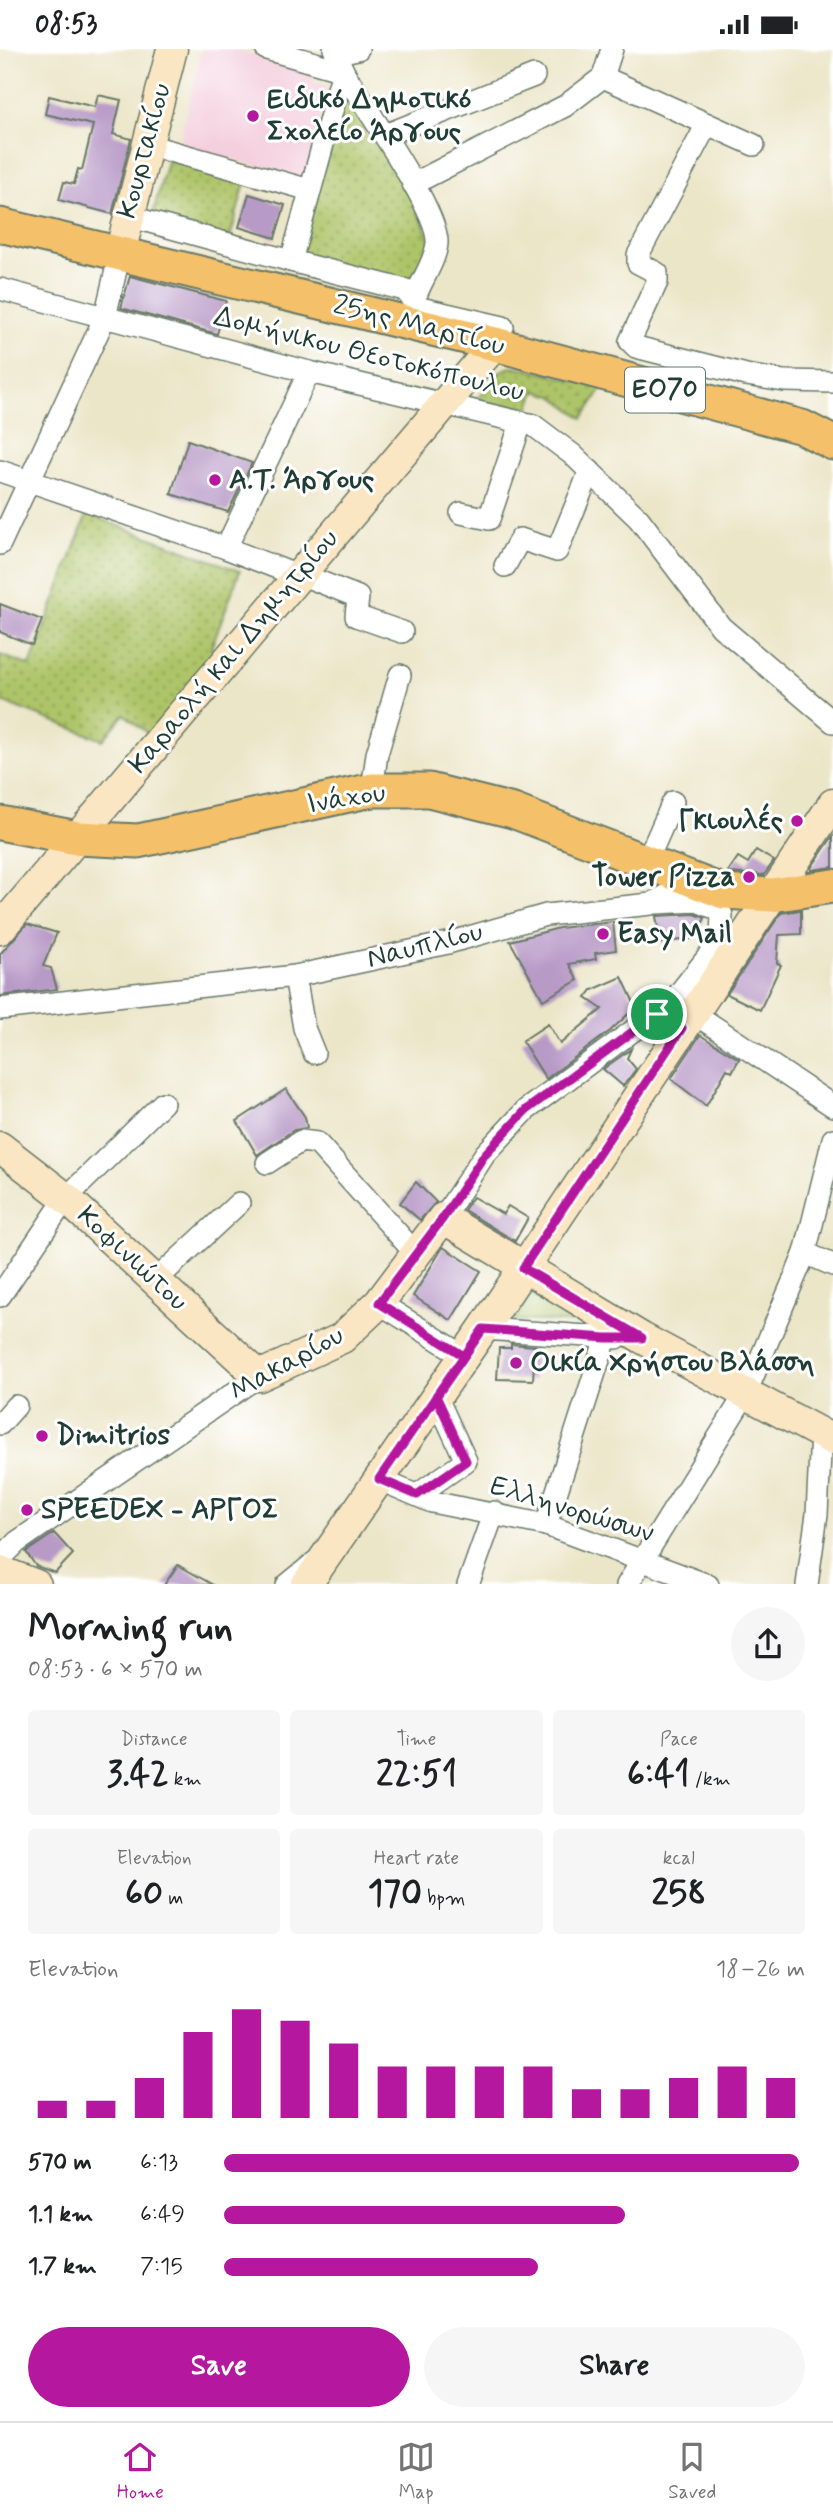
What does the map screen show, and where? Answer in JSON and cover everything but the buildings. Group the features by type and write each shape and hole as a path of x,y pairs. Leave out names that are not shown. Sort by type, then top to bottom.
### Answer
{"main road":[{"name":"Κουρτακίου","path":"120,253 172,49"},
{"name":"25ης Μαρτίου","path":"0,225 499,335 802,427 833,443"},
{"name":"Καραολή και Δημητρίου","path":"0,929 499,335"},
{"name":"Ινάχου","path":"0,823 77,838 138,841 372,790 429,790 513,811 684,874"},
{"path":"306,1584 523,1268 677,1018 772,895 833,804"},
{"path":"684,874 724,892 772,895 833,886"},
{"name":"Κοφινιώτου","path":"0,1146 66,1198 260,1376"},
{"path":"443,1218 642,1338 827,1437"},
{"name":"Μακαρίου","path":"260,1376 342,1338 379,1303 443,1218"},
{"path":"0,1571 36,1584"}],"street":[{"path":"266,49 343,55"},
{"path":"413,184 565,106 603,77 612,49"},
{"path":"343,55 436,230 437,245 412,292 416,307 499,335"},
{"path":"291,261 343,55"},
{"path":"385,135 534,76"},
{"path":"603,77 754,145"},
{"path":"707,124 638,255 638,263 657,272 657,282 630,341 636,347 746,375 784,381 833,382"},
{"path":"148,145 310,190"},
{"path":"128,216 412,292"},
{"path":"0,544 105,317 120,253"},
{"name":"Δομήνικου Θεοτοκόπουλου","path":"0,289 309,372 533,425 590,471 639,519 721,627 833,722"},
{"path":"226,548 309,372"},
{"path":"461,513 485,521 489,519 521,423"},
{"path":"0,471 226,548 358,597 356,616 402,632"},
{"path":"505,566 520,539 557,551 590,471"},
{"path":"372,790 377,754 400,675"},
{"path":"647,861 673,802"},
{"path":"651,904 673,892 684,874"},
{"name":"Μακαρίου","path":"443,1218 485,1154 526,1110 677,1018 673,1001 707,958 721,935 722,915 710,904 697,901 651,904"},
{"name":"Ναυπλίου","path":"0,1009 295,976 449,943 546,915 651,904"},
{"path":"295,976 304,1028 314,1053"},
{"path":"677,1018 833,1106"},
{"path":"0,1296 66,1198 163,1103"},
{"path":"627,1584 645,1560 746,1393 805,1253 833,1139"},
{"path":"267,1163 301,1141 317,1143 416,1254"},
{"path":"156,1280 239,1203"},
{"path":"805,1253 833,1265"},
{"path":"379,1303 464,1356"},
{"path":"483,1329 642,1338"},
{"path":"546,1525 606,1338"},
{"name":"Μακαρίου","path":"0,1559 17,1542 260,1376"},
{"path":"417,1495 466,1461 436,1396"},
{"path":"0,1424 16,1406"},
{"path":"807,1584 827,1437"},
{"name":"Ελληνορώσων","path":"379,1479 432,1502 494,1512 546,1525 708,1584"},
{"path":"468,1584 494,1512"},
{"path":"287,1584 325,1555"}],"shaded area":[{"name":"Ειδικό Δημοτικό Σχολείο Άργους","path":"202,49 230,49 316,70 313,82 328,86 305,178 178,146"}],"green space":[{"path":"345,82 408,186 431,243 414,286 299,255"},
{"path":"168,158 246,179 230,238 152,217"},
{"path":"513,366 603,387 583,418 553,396 536,391 526,417 472,406 501,371"},
{"path":"87,514 240,571 211,648 220,656 152,737 124,714 103,740 0,701 0,655 30,666"},
{"path":"531,1293 583,1323 515,1320"}],"place":[{"name":"Ειδικό Δημοτικό Σχολείο Άργους","path":"253,116"},
{"name":"Α.Τ. Άργους","path":"215,480"},
{"name":"Γκιουλές","path":"797,821"},
{"name":"Tower Pizza","path":"749,877"},
{"name":"Easy Mail","path":"603,934"},
{"name":"Οικία Χρήστου Βλάσση","path":"516,1363"},
{"name":"Dimitrios","path":"42,1436"},
{"name":"SPEEDEX - ΑΡΓΟΣ","path":"27,1510"}],"route":[{"path":"657,1014 526,1110 485,1154 443,1218 379,1303 464,1356 436,1396 466,1461 417,1495 379,1479 436,1396 483,1329 642,1338 523,1268 682,1028 657,1014"}]}
